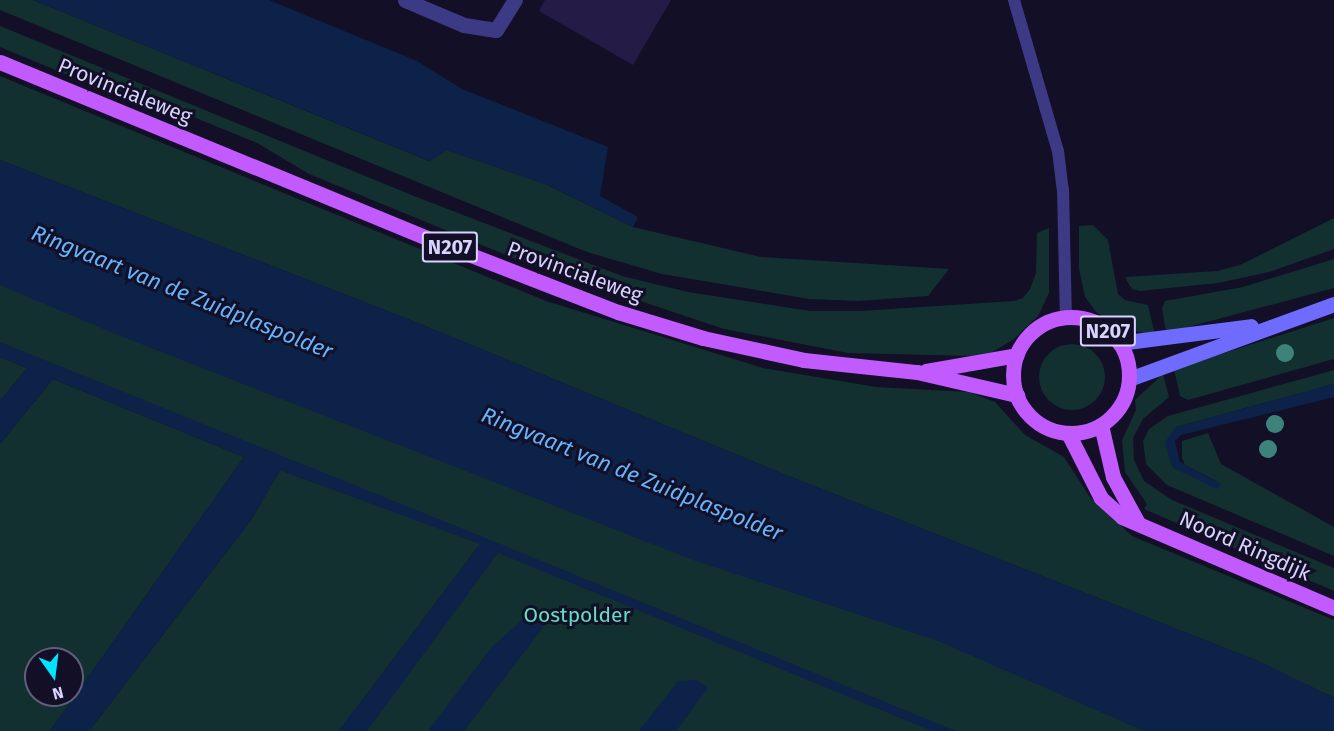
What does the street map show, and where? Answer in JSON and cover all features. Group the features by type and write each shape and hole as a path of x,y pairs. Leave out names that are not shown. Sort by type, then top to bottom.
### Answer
{"main road":[{"name":"Provincialeweg","path":"0,62 456,250 618,312 703,338 804,360 918,372 1017,395"},
{"path":"1129,379 1278,322 1334,304"},
{"name":"N207","path":"1017,356 1041,326 1066,318 1096,323 1119,343 1129,379 1123,400 1101,425"},
{"path":"1119,343 1278,322"},
{"name":"Provincialeweg","path":"918,372 1017,356"},
{"path":"1017,356 1017,395 1036,422 1068,433 1101,425 1113,477 1138,523"},
{"name":"Noord Ringdijk","path":"1068,433 1101,498 1122,517 1334,608"}],"street":[{"path":"405,0 464,26 496,30 515,0"}],"lane":[{"path":"1014,0 1058,151 1066,318"}],"green space":[{"path":"0,0 33,0 429,161 447,150 545,184 633,227 761,257 949,269 928,296 858,301 809,299 662,274 587,252 0,10"},
{"path":"0,26 414,196 622,276 688,292 810,311 860,311 1014,301 1023,298 1030,289 1036,273 1037,233 1049,228 1049,293 1038,316 1014,339 991,353 974,356 848,353 724,329 521,261 309,174 257,143 186,114 147,108 0,47"},
{"path":"0,76 546,301 763,368 876,387 969,392 995,402 1025,435 1064,457 1089,496 1132,536 1334,620 1334,698 1258,661 786,475 418,323 0,160"},
{"path":"1334,218 1334,249 1269,272 1218,283 1140,291 1132,289 1127,281 1126,277 1217,271 1240,265"},
{"path":"1093,225 1108,240 1118,294 1125,300 1148,305 1155,335 1124,329 1096,312 1085,297 1079,269 1079,226"},
{"path":"1334,259 1334,288 1166,333 1162,308 1165,301 1243,287"},
{"name":"Oostpolder","path":"0,260 1173,731 348,731 480,544 339,731 89,731 251,520 280,470 464,537 0,349"},
{"path":"1334,318 1334,359 1188,400 1180,396 1174,369"},
{"path":"1072,344 1084,347 1095,354 1102,365 1105,377 1102,389 1095,400 1084,407 1072,410 1060,407 1049,400 1042,389 1039,377 1042,365 1049,354 1060,347"},
{"path":"0,357 27,368 0,401"},
{"path":"1334,370 1334,384 1176,427 1170,461 1220,483 1185,465 1182,458 1182,441 1208,433 1221,464 1334,527 1334,556 1167,485 1146,464 1143,441 1149,429 1168,416"},
{"path":"1163,374 1169,397 1143,419 1133,438 1134,460 1144,481 1172,500 1334,568 1334,591 1144,509 1147,504 1125,472 1122,440 1136,410 1135,400"},
{"path":"53,379 244,457 84,683 84,647 24,647 24,707 67,707 50,731 0,731 0,444"}],"water":[{"path":"33,0 269,0 417,61 462,89 608,147 600,196 638,217 633,227 545,184 447,150 430,161"},
{"name":"Ringvaart van de Zuidplaspolder","path":"0,160 418,323 786,475 1258,661 1334,698 1334,731 1144,731 938,641 693,560 108,331 0,285"},
{"path":"0,342 956,731 932,731 498,553 367,731 339,731 480,544 280,470 251,520 89,731 50,731 67,707 84,707 84,683 244,457 53,379 0,444 0,401 27,368 0,357"},
{"path":"1334,384 1334,397 1181,435 1175,441 1180,462 1221,484 1217,489 1173,468 1165,442 1176,427"},
{"path":"535,608 548,621 464,731 428,731 490,649"},
{"path":"697,680 708,688 676,731 639,731 678,681"}],"building":[{"path":"545,0 671,0 633,65 539,11"}]}
